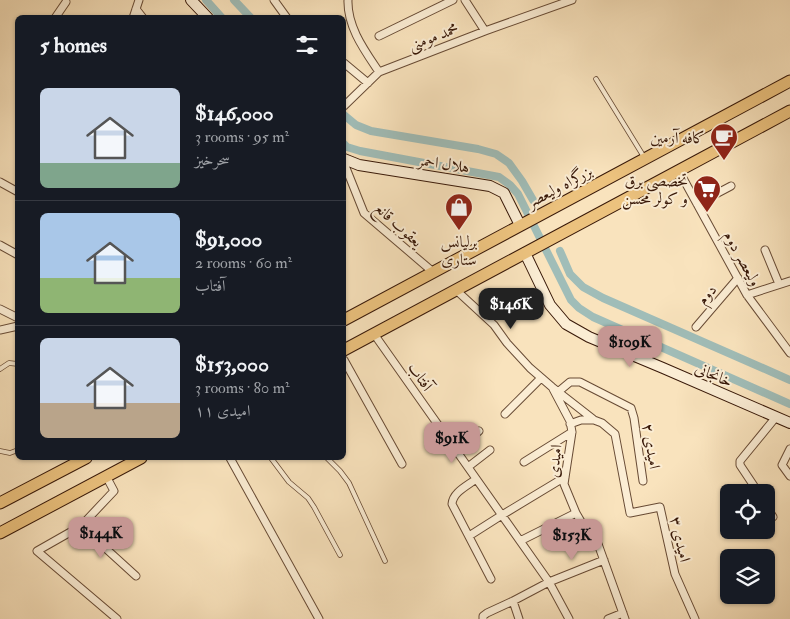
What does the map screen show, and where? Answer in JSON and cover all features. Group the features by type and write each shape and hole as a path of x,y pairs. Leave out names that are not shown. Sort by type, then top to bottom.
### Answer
{"highway":[{"name":"بزرگراه ولیعصر","path":"346,319 790,81"},
{"path":"346,349 790,112"},
{"path":"0,503 82,460"},
{"path":"0,533 137,460"}],"main road":[{"path":"191,0 205,15"},
{"name":"هلال احمر","path":"346,160 359,165 490,186 504,194 520,225"},
{"name":"خانجانی","path":"524,253 550,305 566,324 589,337 790,423"}],"street":[{"path":"134,15 139,0"},
{"path":"274,0 285,15"},
{"path":"348,0 348,9 354,30 361,45 379,72"},
{"path":"379,36 453,0"},
{"path":"465,0 485,30"},
{"name":"محمد مومنی","path":"346,105 379,72 485,30 572,0"},
{"path":"57,15 66,2"},
{"path":"136,9 141,15"},
{"path":"346,65 368,83"},
{"name":"یعقوب قانع","path":"346,168 364,214 432,272"},
{"name":"ولیعصر دوم","path":"679,170 747,295 786,341 790,354"},
{"path":"0,182 15,190"},
{"path":"697,204 731,186"},
{"path":"0,245 15,253"},
{"path":"765,250 779,284"},
{"name":"دوم","path":"696,328 738,278"},
{"path":"747,295 790,281"},
{"name":"امیدی ۳","path":"456,290 494,325 507,343 541,378 594,420 602,423 615,434 630,513 660,507 675,574 695,619"},
{"path":"0,309 15,316"},
{"path":"0,330 15,327"},
{"name":"آفتاب","path":"374,334 549,582 569,619"},
{"path":"346,364 402,464"},
{"path":"505,414 541,378"},
{"name":"امیدی ۲","path":"555,390 570,382 580,382 631,408 643,481"},
{"name":"امیدی","path":"555,390 570,421 572,432 564,484 576,513 598,544 624,616"},
{"path":"753,484 740,465 740,461 776,417"},
{"path":"570,424 581,420 594,420"},
{"path":"456,450 479,431"},
{"path":"524,462 572,432"},
{"path":"790,448 782,465 790,476"},
{"path":"468,467 490,450"},
{"path":"231,460 319,619"},
{"path":"106,476 114,491 81,526 38,551 117,619"},
{"path":"469,536 565,477"},
{"path":"476,479 456,494 452,504 491,579"},
{"path":"520,540 576,513"},
{"path":"81,526 136,576"},
{"path":"483,619 483,616 487,613 549,582 604,560"},
{"path":"512,601 519,619"},
{"path":"608,619 624,616"}],"lane":[{"path":"596,79 645,159"},
{"path":"0,369 9,363 15,364"},
{"path":"0,451 10,453 15,451"},
{"path":"272,460 289,482 308,498 314,506 340,555"},
{"path":"329,460 349,483 385,561"}],"waterway":[{"path":"206,0 219,15"},
{"path":"234,0 248,15"},
{"path":"346,117 356,125 371,131 478,149 496,154 509,163 533,200"},
{"path":"346,146 360,151 499,177 518,194 571,300 579,308 593,317 790,404"},
{"path":"560,251 570,274 583,287 603,298 790,380"}],"place":[{"name":"کافه آرمین","path":"724,161"},
{"name":"تخصصی برق و کولر محسن","path":"707,213"},
{"name":"برلیانس ستاری","path":"459,231"}]}
